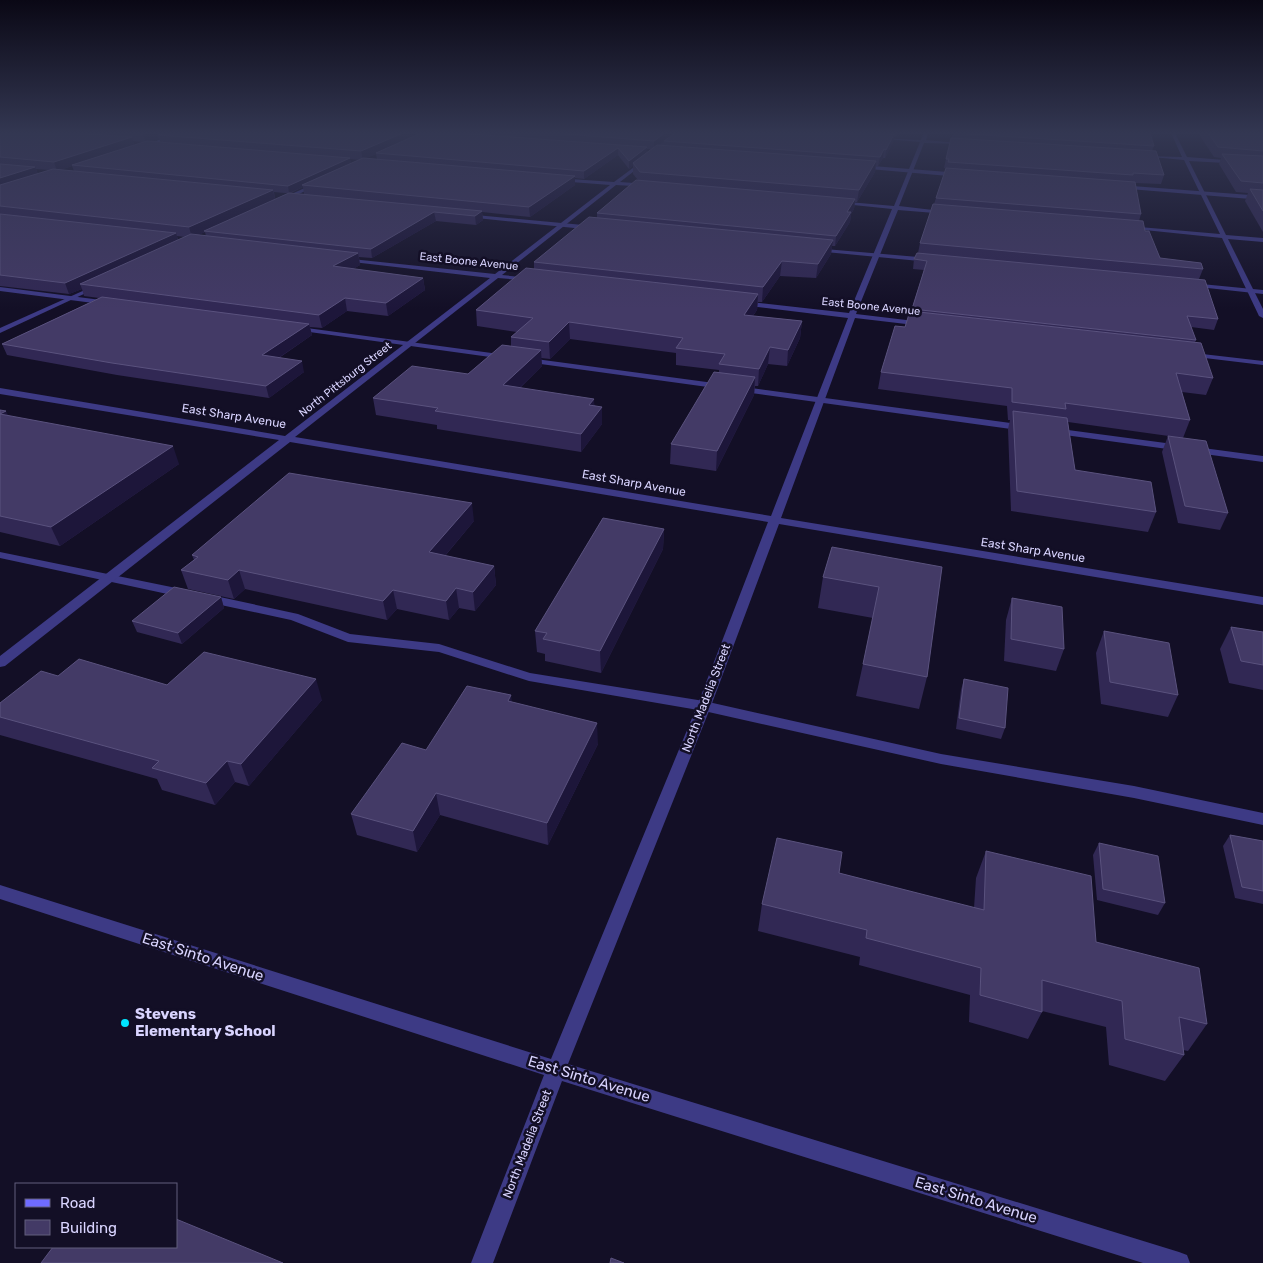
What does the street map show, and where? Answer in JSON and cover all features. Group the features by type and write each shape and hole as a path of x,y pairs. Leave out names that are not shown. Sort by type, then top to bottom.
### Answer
{"street":[{"path":"271,205 299,192"},
{"name":"North Pittsburg Street","path":"0,663 605,192"},
{"name":"North Madelia Street","path":"482,1263 557,1068 704,706 852,316 903,192"},
{"path":"1177,192 1263,198"},
{"path":"1203,194 1263,316"},
{"path":"278,196 308,199"},
{"path":"828,202 956,213"},
{"path":"456,214 602,228"},
{"path":"1124,228 1263,240"},
{"path":"808,249 939,261"},
{"name":"East Boone Avenue","path":"339,258 534,280"},
{"path":"0,331 105,283"},
{"path":"1183,284 1263,292"},
{"path":"0,289 122,305"},
{"name":"East Boone Avenue","path":"733,302 930,324"},
{"path":"285,326 1263,459"},
{"path":"1175,352 1263,363"},
{"name":"East Sharp Avenue","path":"0,391 1263,601"},
{"path":"0,555 294,617 348,638 439,648 529,677 704,706 941,759 1134,792 1263,819"},
{"name":"East Sinto Avenue","path":"0,892 1179,1263"}],"building":[{"path":"0,192 269,192 189,227 0,206"},
{"path":"374,192 551,192 529,207"},
{"path":"622,192 774,192 855,199 847,212 851,212 836,236 597,213"},
{"path":"938,192 1137,192 1141,214 936,198"},
{"path":"1252,192 1263,192 1263,211"},
{"path":"289,193 482,211 475,216 434,212 371,249 204,231"},
{"path":"933,204 1143,221 1145,231 1149,231 1160,258 1201,263 1203,269 920,243"},
{"path":"0,214 176,233 65,283 0,275"},
{"path":"589,217 833,240 818,264 782,261 763,287 534,262"},
{"path":"191,234 358,253 333,266 423,278 386,303 345,298 319,315 80,284"},
{"path":"917,253 1205,280 1218,319 1187,316 1196,340 912,309 927,261 914,259"},
{"path":"526,268 758,294 744,315 802,321 788,350 770,347 759,369 719,364 725,354 676,348 683,338 569,322 549,342 511,337 533,318 476,310"},
{"path":"102,297 309,324 262,355 302,361 266,386 2,344"},
{"path":"910,311 1201,343 1213,378 1176,373 1190,420 1065,403 1066,409 1012,402 1012,388 881,372 895,326 905,327"},
{"path":"502,345 541,350 503,385 594,399 589,405 602,407 581,434 435,411 438,408 373,398 412,366 468,374"},
{"path":"714,372 755,377 717,451 671,444"},
{"path":"1013,411 1067,418 1075,470 1151,482 1156,512 1017,491"},
{"path":"0,414 173,446 51,527 0,516"},
{"path":"1168,436 1206,441 1228,513 1185,506"},
{"path":"289,473 472,503 429,552 494,566 473,592 456,588 446,601 393,590 383,601 239,570 228,580 181,570 198,557 192,555"},
{"path":"603,518 664,529 600,651 543,639 547,633 535,631"},
{"path":"832,547 942,567 927,677 863,664 879,587 823,577"},
{"path":"174,587 221,597 178,633 132,621"},
{"path":"1012,598 1062,607 1064,649 1011,639"},
{"path":"1231,627 1263,632 1263,665 1241,661"},
{"path":"1104,631 1169,643 1178,695 1110,682"},
{"path":"204,652 316,679 241,764 227,761 206,783 152,768 159,761 0,717 0,703 41,671 58,676 79,659 167,685"},
{"path":"964,679 1008,688 1005,728 959,718"},
{"path":"467,686 511,695 508,701 597,723 547,823 436,793 413,831 351,814 402,743 426,750"},
{"path":"1230,835 1263,841 1263,891 1242,887"},
{"path":"777,838 842,852 839,873 984,910 986,851 1091,876 1096,942 1199,968 1207,1024 1179,1017 1184,1055 1125,1039 1122,1001 1042,980 1042,1012 980,995 981,968 866,938 867,930 762,904"},
{"path":"1099,843 1158,856 1165,903 1103,889"},
{"path":"178,1220 283,1263 41,1263 52,1248 178,1248"},
{"path":"611,1258 624,1263 610,1263"}],"place":[{"name":"Stevens Elementary School","path":"125,1023"}]}
